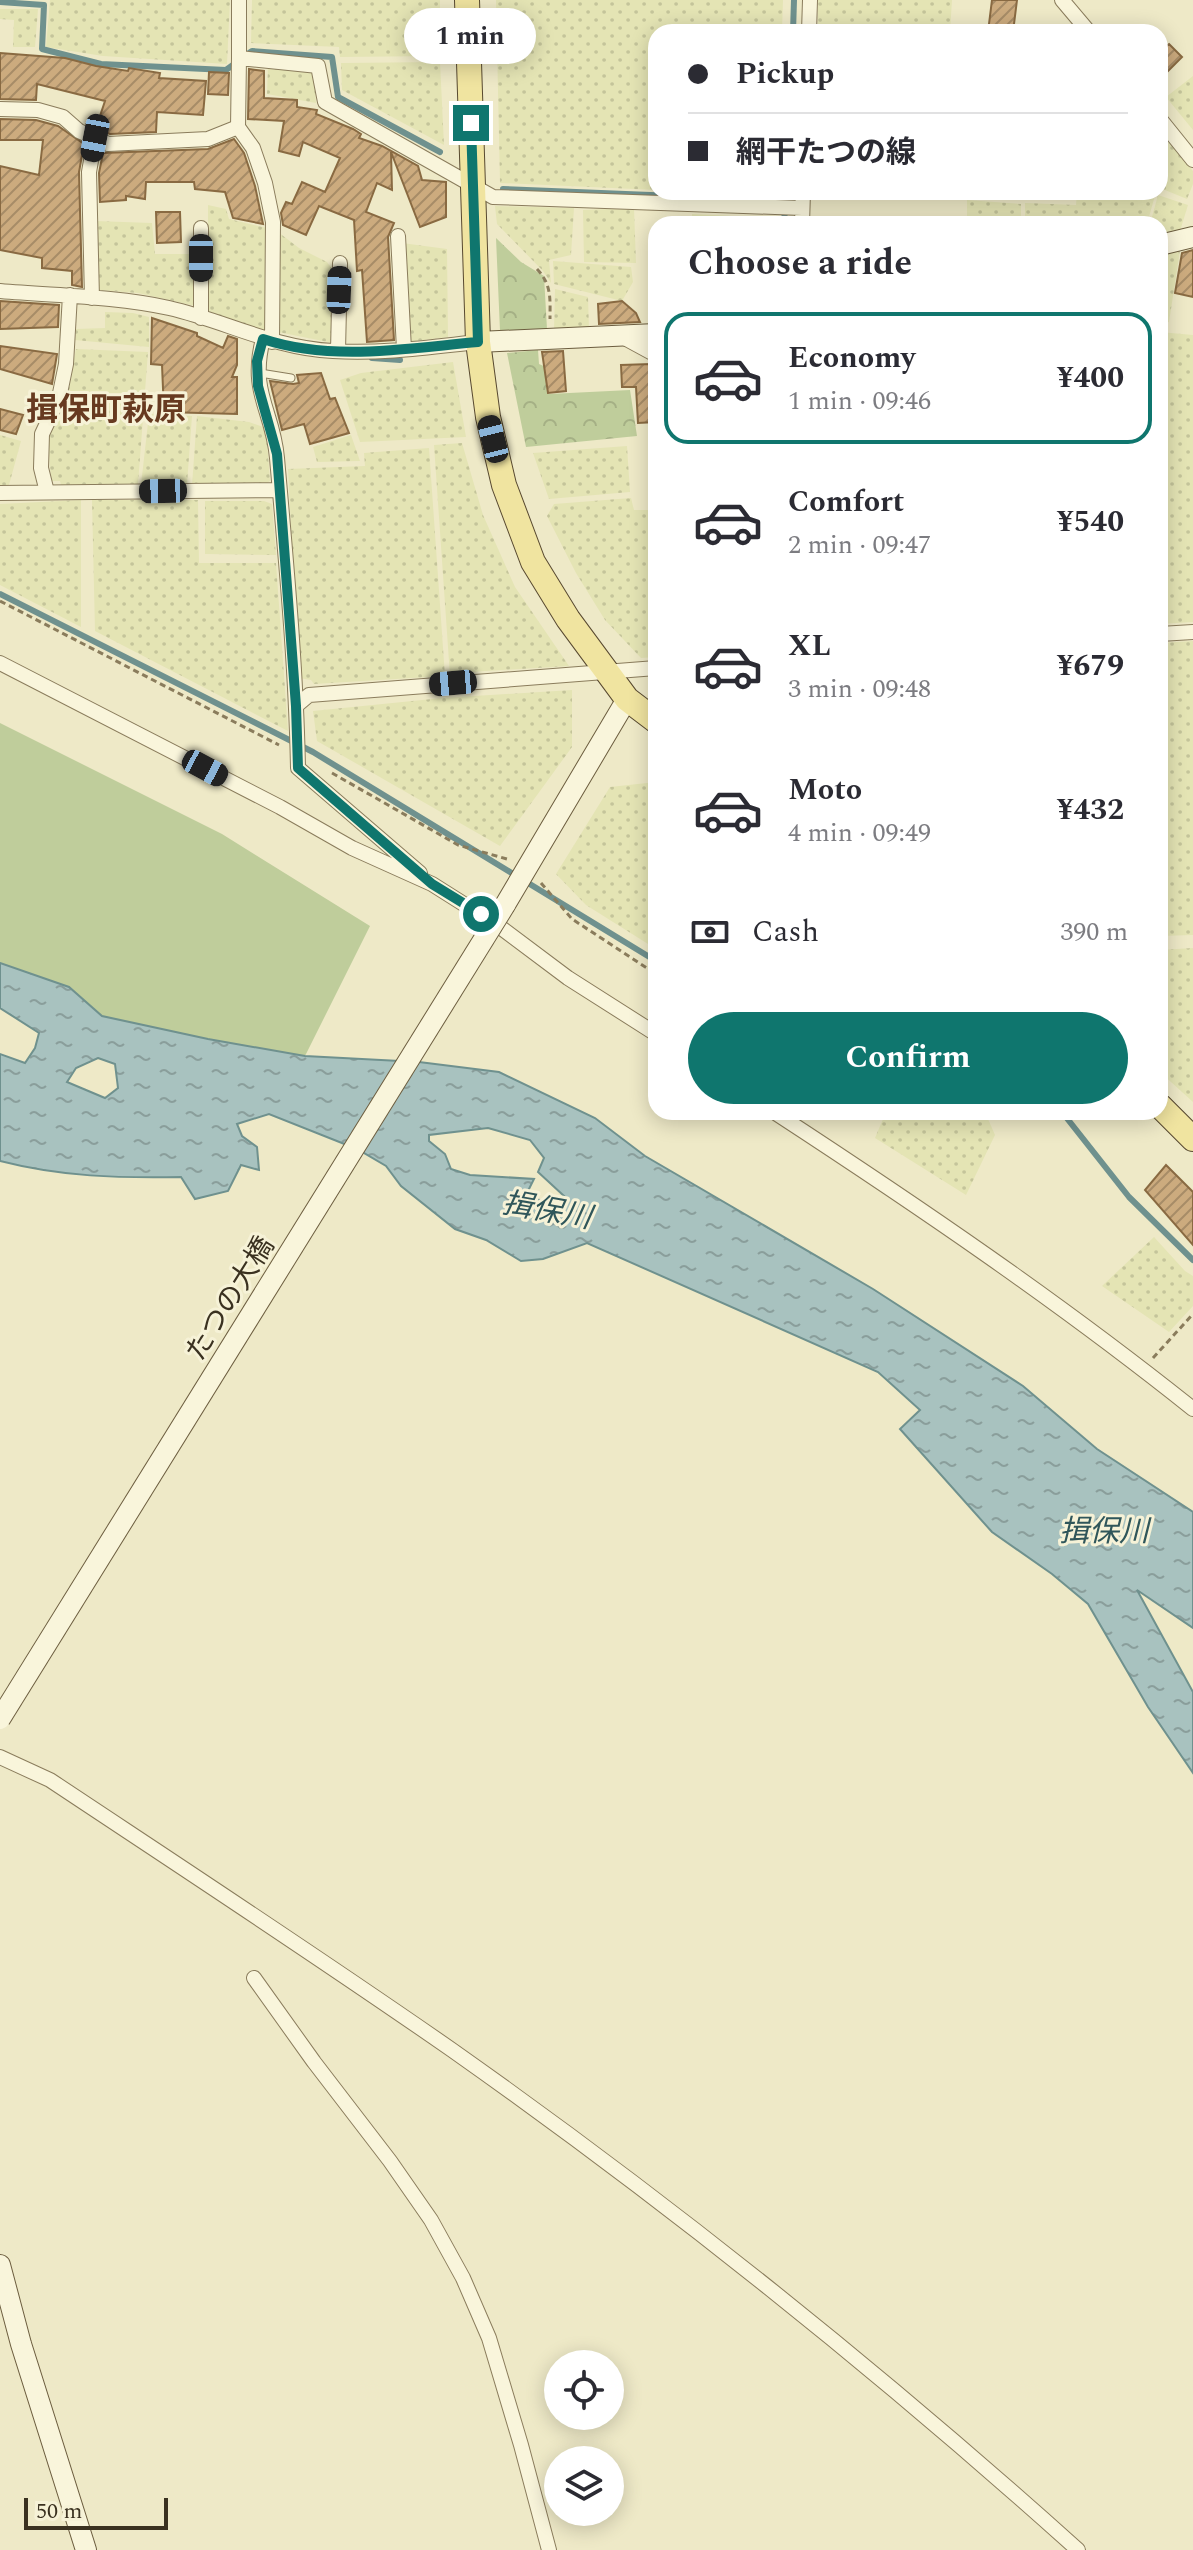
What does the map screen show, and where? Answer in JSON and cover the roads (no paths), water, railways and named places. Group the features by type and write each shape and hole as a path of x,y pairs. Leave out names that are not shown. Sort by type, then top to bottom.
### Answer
{"main road":[{"path":"467,0 478,342 488,417 504,485 533,562 568,619 627,699 648,715"},
{"path":"1168,1114 1193,1139"}],"street":[{"path":"239,0 238,127 253,148 265,183 273,222 268,341 257,361 258,386 277,454 298,768 432,884"},
{"path":"809,24 810,0"},
{"path":"1062,0 1082,24"},
{"path":"239,58 318,66 325,102 493,197 802,208"},
{"path":"0,109 38,110 63,117 79,131 108,144 208,139 238,127"},
{"path":"1168,129 1193,160"},
{"path":"92,298 89,172 95,138"},
{"path":"802,200 802,216"},
{"path":"201,228 201,318"},
{"path":"398,236 404,349"},
{"path":"1168,243 1193,237"},
{"path":"338,351 340,263"},
{"path":"0,291 70,295 168,308 268,341 338,351 648,334"},
{"path":"47,492 41,468 42,434 59,398 66,364 70,295"},
{"path":"621,336 648,351"},
{"path":"0,493 279,490"},
{"path":"1168,634 1193,632"},
{"path":"0,663 280,807 352,848 432,884 648,1029"},
{"path":"296,706 309,695 648,668"},
{"name":"たつの大橋","path":"0,1719 505,905 627,699"},
{"path":"786,1120 939,1221 1143,1369 1193,1409"},
{"path":"0,1757 50,1780 465,2060 663,2206 776,2296 928,2419 1078,2550"},
{"path":"254,1978 390,2161 431,2220 463,2278 493,2351 549,2550"},
{"path":"0,2265 21,2344 86,2550"}],"lane":[{"path":"258,372 291,378"}],"water":[{"name":"揖保川","path":"0,963 69,987 102,1016 305,1056 419,1062 499,1072 595,1118 645,1156 873,1289 1023,1386 1097,1449 1193,1512 1193,1628 1137,1590 1193,1692 1193,1773 1148,1707 1088,1604 992,1532 900,1429 920,1410 878,1372 587,1243 543,1259 521,1261 486,1240 455,1229 401,1186 386,1166 357,1149 269,1114 237,1124 242,1136 257,1147 259,1170 241,1165 228,1191 195,1199 181,1177 90,1175 0,1161 0,1054 25,1063 35,1048 39,1033 0,1008","holes":["98,1058 115,1064 118,1088 105,1098 67,1082 76,1068","488,1128 530,1140 544,1158 538,1172 564,1196 553,1205 526,1195 534,1179 470,1175 451,1169 445,1154 429,1141 429,1135"]}],"waterway":[{"path":"793,24 794,0"},
{"path":"0,2 44,5 42,49 101,64 226,70 237,62"},
{"path":"246,55 252,51 332,57 338,97 440,152"},
{"path":"503,189 648,195"},
{"path":"784,216 786,200"},
{"path":"372,358 400,360"},
{"path":"0,594 313,752 648,956"},
{"path":"1068,1120 1129,1197 1193,1260"}],"district":[{"name":"揖保町萩原","path":"106,409"}]}
